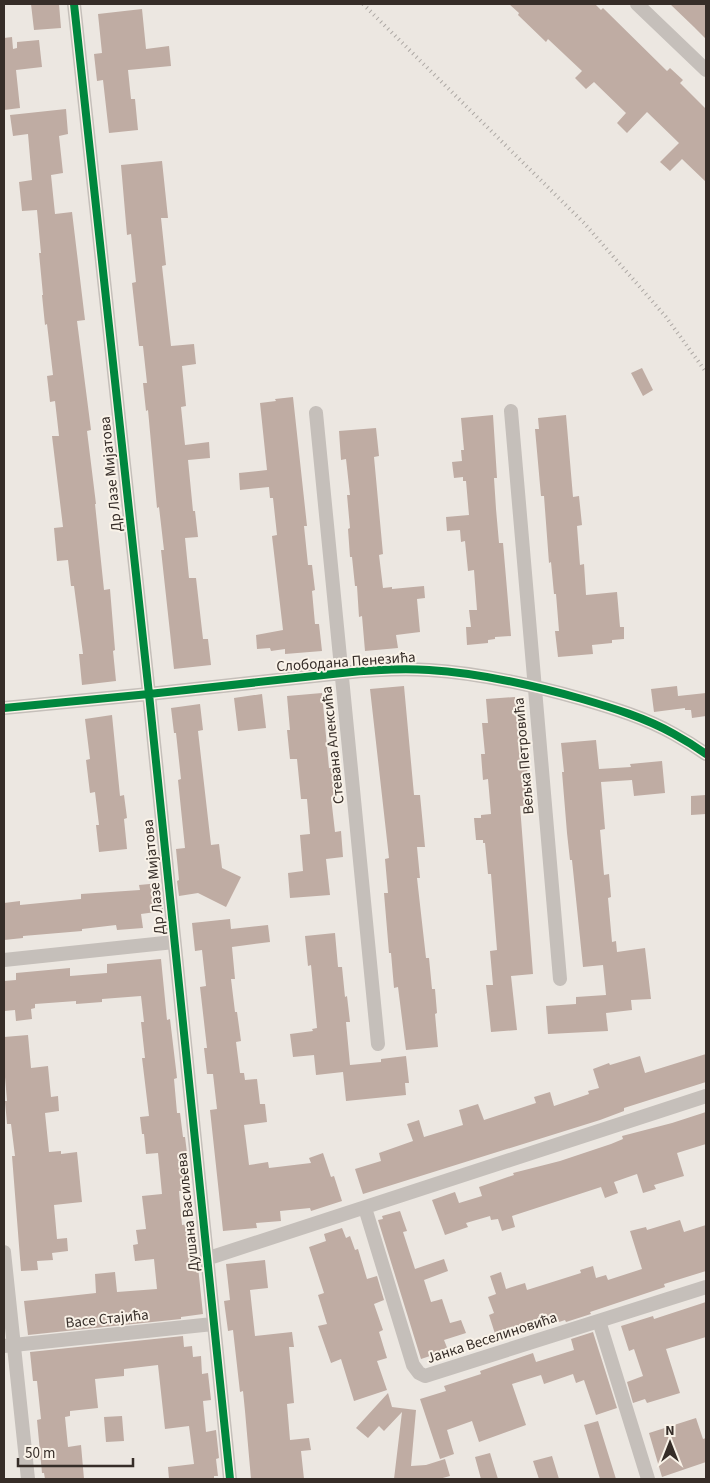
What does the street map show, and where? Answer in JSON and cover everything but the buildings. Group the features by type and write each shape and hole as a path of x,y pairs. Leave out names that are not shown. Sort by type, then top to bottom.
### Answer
{"street":[{"name":"Др Лазе Мијатова","path":"74,4 174,942"},
{"path":"636,4 706,70"},
{"name":"Вељка Петровића","path":"512,411 560,978"},
{"name":"Стевана Алексића","path":"316,413 378,1044"},
{"name":"Слободана Пенезића","path":"4,708 373,670 429,670 489,676 593,702 639,718 674,734 706,754"},
{"path":"4,960 174,942"},
{"name":"Душана Васиљева","path":"174,942 230,1479"},
{"path":"206,1259 706,1096"},
{"name":"Јанка Веселиновића","path":"364,1208 413,1365 419,1373 425,1376 706,1287"},
{"path":"4,1252 8,1346 28,1479"},
{"path":"599,1321 648,1479"},
{"name":"Васе Стајића","path":"8,1346 213,1324"}],"railway":[{"path":"363,4 584,223 666,317 706,372"}],"cycle path":[{"path":"74,4 149,694 230,1479"},
{"path":"4,708 375,670 429,670 506,680 594,702 663,728 706,754"}]}
